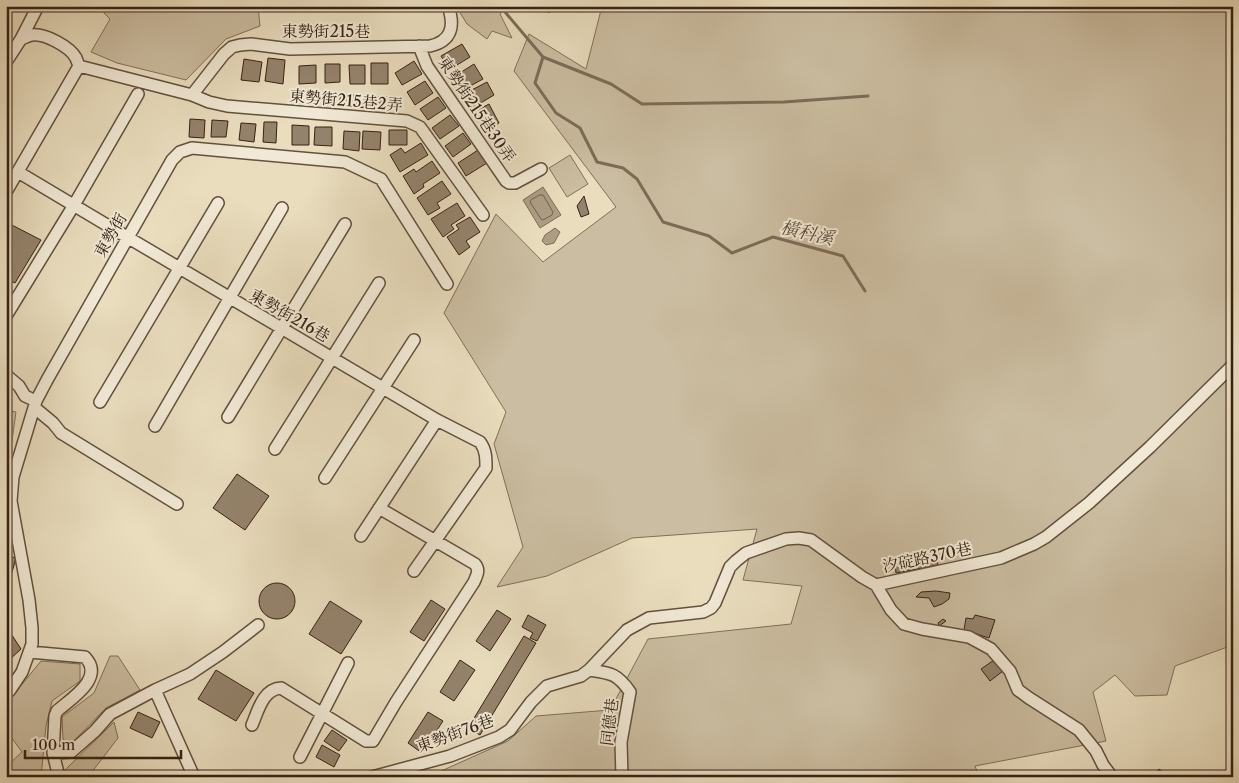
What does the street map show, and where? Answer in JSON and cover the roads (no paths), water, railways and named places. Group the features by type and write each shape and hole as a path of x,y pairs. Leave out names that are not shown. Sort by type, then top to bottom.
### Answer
{"street":[{"path":"6,62 21,39 38,6"},
{"name":"東勢街215巷","path":"192,95 224,54 232,47 240,45 251,44 290,49 430,46 439,44 449,36 452,30 452,20 448,6"},
{"path":"6,192 79,66 72,53 52,39 40,35 32,35 21,39"},
{"name":"東勢街215巷30弄","path":"419,46 427,66 506,181 515,183 541,169"},
{"name":"東勢街215巷2弄","path":"79,66 227,106 407,121 420,127 483,215"},
{"path":"6,316 74,205 138,94"},
{"name":"東勢街","path":"6,694 22,672 32,644 29,600 11,501 13,477 35,405 126,237 172,160 180,152 192,148 345,162 381,179 447,284"},
{"path":"18,172 126,237"},
{"path":"100,402 218,203"},
{"path":"155,426 282,208"},
{"path":"228,417 345,224"},
{"name":"東勢街216巷","path":"126,237 437,420 480,442 486,453 486,468 414,571"},
{"path":"275,449 379,284"},
{"path":"325,478 414,340"},
{"name":"汐碇路370巷","path":"1112,777 1096,751 1078,730 1018,690 1010,671 991,649 969,637 904,624 891,610 876,585 1001,558 1046,537 1089,503 1233,366"},
{"path":"6,375 19,386 25,396 61,434 178,504"},
{"path":"361,536 437,420"},
{"path":"252,725 266,695 275,688 281,688 366,741 375,740 396,702 474,582 478,571 475,564 379,508"},
{"name":"東勢街76巷","path":"372,777 450,756 500,737 510,730 531,702 547,686 581,676 627,630 649,618 702,612 711,608 715,603 730,567 746,553 786,540 799,538 811,540 876,585"},
{"path":"53,753 71,752 95,731 110,714 190,674 258,625"},
{"path":"30,652 85,657 88,659 92,672 88,684 57,711 55,716 53,753 59,777"},
{"path":"300,757 348,663"},
{"name":"同德巷","path":"589,670 608,672 622,680 630,692 621,742 622,777"},
{"path":"155,690 194,777"}],"water":[{"path":"543,187 561,215 540,228 523,200"},
{"path":"555,228 560,232 554,243 546,245 542,241 545,235"}],"waterway":[{"name":"橫科溪","path":"500,6 543,57 535,83 556,113 580,128 597,162 623,168 637,179 663,222 709,236 732,253 773,237 843,256 865,291"},
{"path":"543,57 611,84 642,104 784,102 868,96"}]}
